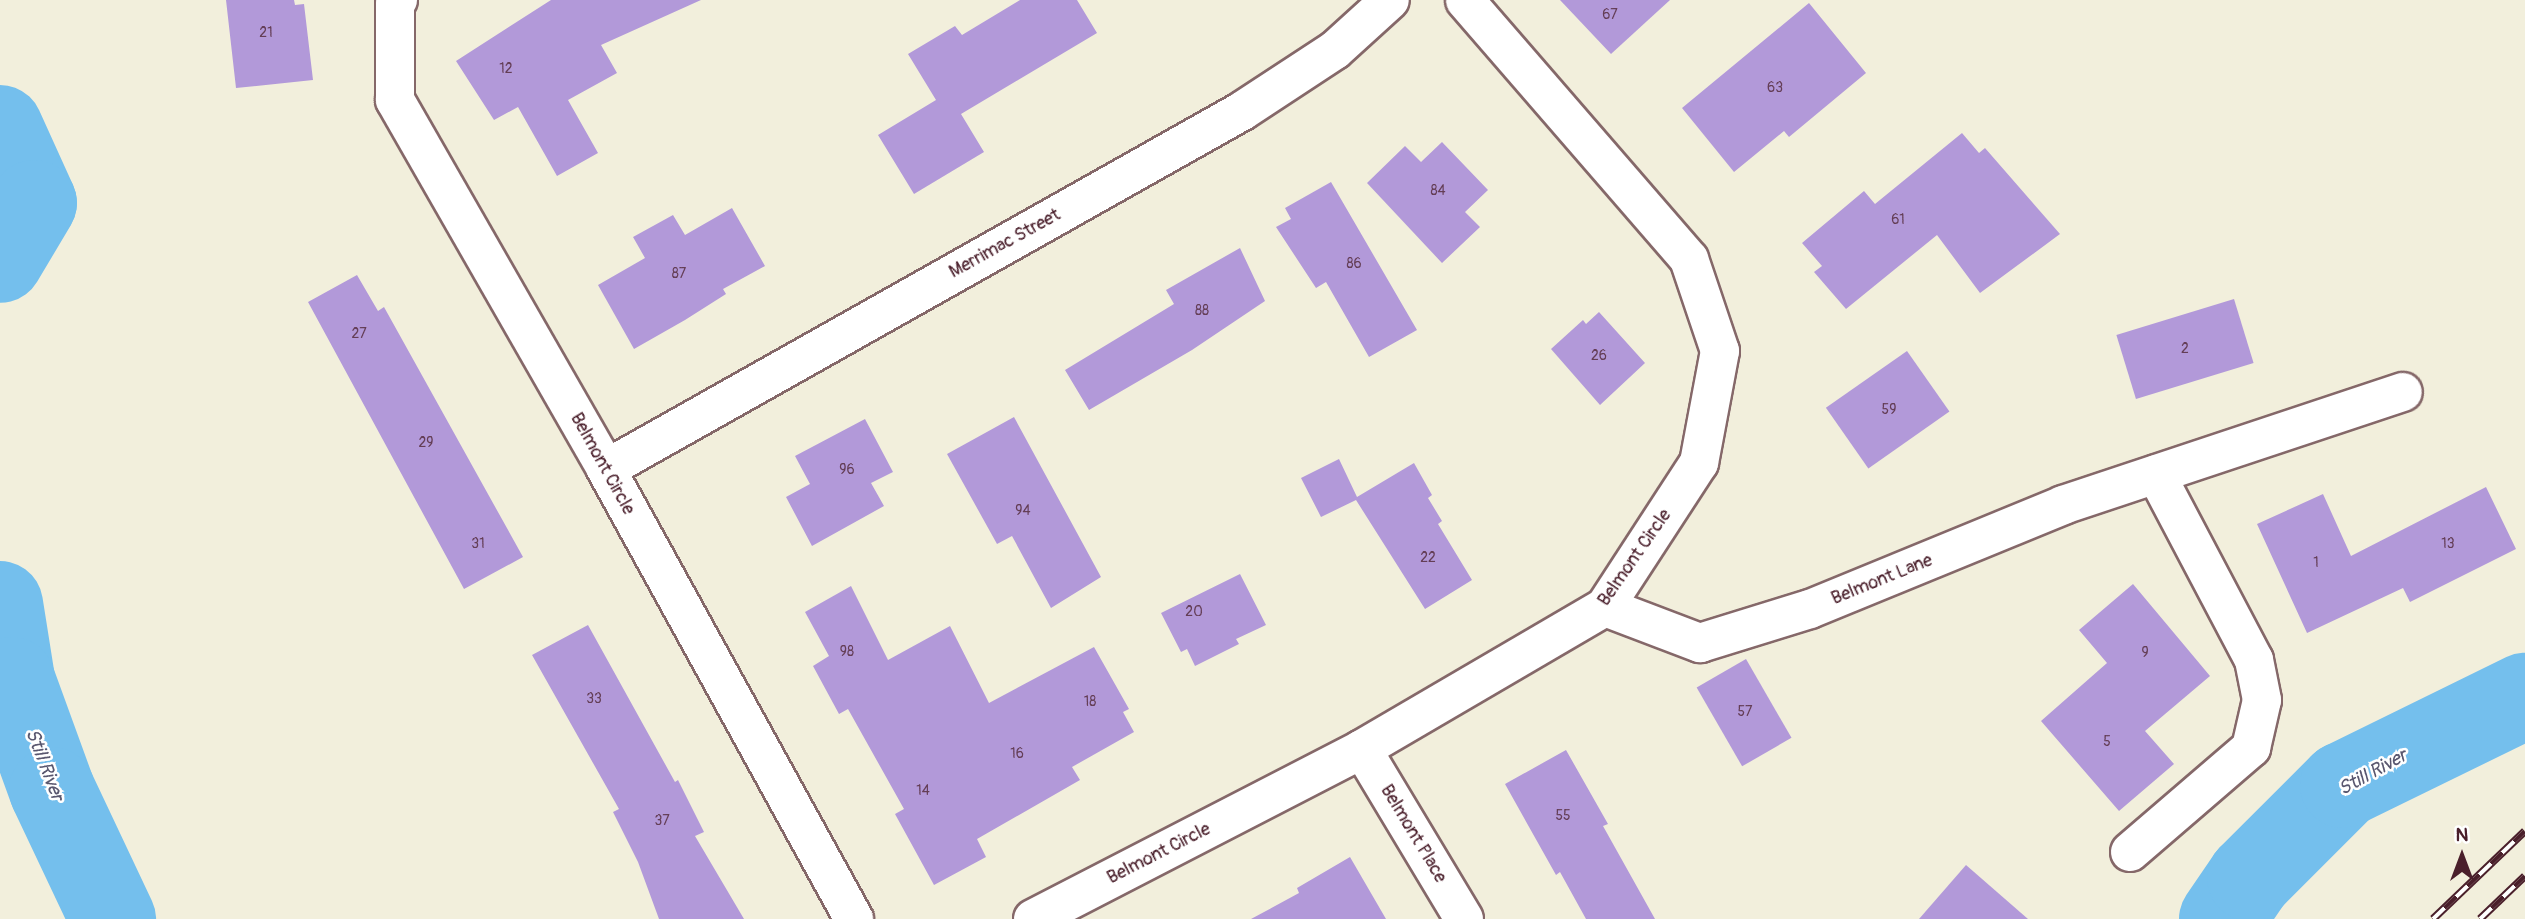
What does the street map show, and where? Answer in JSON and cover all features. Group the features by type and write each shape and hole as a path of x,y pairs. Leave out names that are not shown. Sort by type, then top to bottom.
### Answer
{"street":[{"name":"Belmont Circle","path":"398,0 395,4 395,100 606,469 854,919"},
{"name":"Merrimac Street","path":"606,469 1242,111 1335,50 1390,0"},
{"name":"Belmont Circle","path":"1032,919 1362,749 1605,607 1699,463 1720,351 1689,259 1465,0"},
{"name":"Belmont Lane","path":"1605,607 1700,643 1810,610 2063,505 2403,392"},
{"path":"2130,852 2251,748 2262,700 2254,660 2156,474"},
{"name":"Belmont Place","path":"1362,749 1464,919"}],"building":[{"path":"226,0 294,0 295,5 304,4 313,80 236,88"},
{"path":"551,0 701,0 601,45 617,73 568,100 598,153 557,176 518,107 494,120 456,61"},
{"path":"1020,0 1077,0 1097,33 961,114 984,152 914,194 878,135 936,100 908,54 955,26 962,35"},
{"path":"1560,0 1670,0 1611,54"},
{"path":"1809,3 1866,73 1789,137 1784,131 1734,172 1682,108"},
{"path":"1962,133 1979,153 1985,148 2060,234 1980,293 1937,235 1846,309 1814,272 1822,266 1802,243 1864,191 1875,204"},
{"path":"1442,142 1488,190 1465,212 1480,227 1442,263 1367,183 1405,146 1421,162"},
{"path":"1331,182 1417,330 1369,357 1326,282 1316,288 1276,227 1291,219 1285,208"},
{"path":"732,208 765,266 723,289 726,294 634,349 598,285 645,258 633,237 673,215 685,235"},
{"path":"1240,248 1265,301 1192,350 1089,410 1065,370 1174,304 1166,290"},
{"path":"357,275 378,311 384,307 523,557 464,589 308,302"},
{"path":"2234,299 2254,363 2136,399 2116,335"},
{"path":"1599,312 1645,363 1600,405 1551,349 1583,320 1586,324"},
{"path":"1907,351 1949,412 1868,468 1826,408"},
{"path":"1014,417 1101,577 1051,608 1012,536 997,544 947,454"},
{"path":"865,419 893,472 871,483 884,506 812,546 786,497 810,484 795,456"},
{"path":"1339,459 1357,497 1414,463 1432,495 1428,498 1442,521 1438,524 1472,580 1425,609 1356,500 1321,517 1301,478"},
{"path":"2486,487 2516,549 2410,602 2403,588 2307,633 2257,524 2323,494 2351,556"},
{"path":"1240,574 1266,625 1236,639 1239,644 1195,666 1187,649 1181,652 1161,613"},
{"path":"2133,584 2210,676 2145,731 2174,764 2119,811 2041,721 2107,663 2079,630"},
{"path":"851,586 888,660 950,626 989,703 1094,647 1129,709 1123,712 1134,732 1072,767 1080,780 977,839 986,857 934,885 895,814 904,809 848,709 839,714 813,666 829,656 805,612"},
{"path":"588,625 675,782 678,780 704,832 695,836 744,919 659,919 638,862 613,812 619,809 532,655"},
{"path":"1746,659 1792,738 1742,766 1697,688"},
{"path":"1566,750 1608,824 1603,826 1655,919 1586,919 1560,872 1556,875 1505,784"},
{"path":"1350,857 1386,919 1251,919 1299,893 1297,888"},
{"path":"1966,865 2028,919 1919,919"}],"waterway":[{"name":"Still River","path":"0,128 34,203 0,260"},
{"name":"Still River","path":"0,604 12,680 52,790 113,919"},
{"name":"Still River","path":"2222,919 2250,878 2343,785 2525,696"}],"railway":[{"path":"2433,919 2525,831"},
{"path":"2480,919 2525,876"}]}
